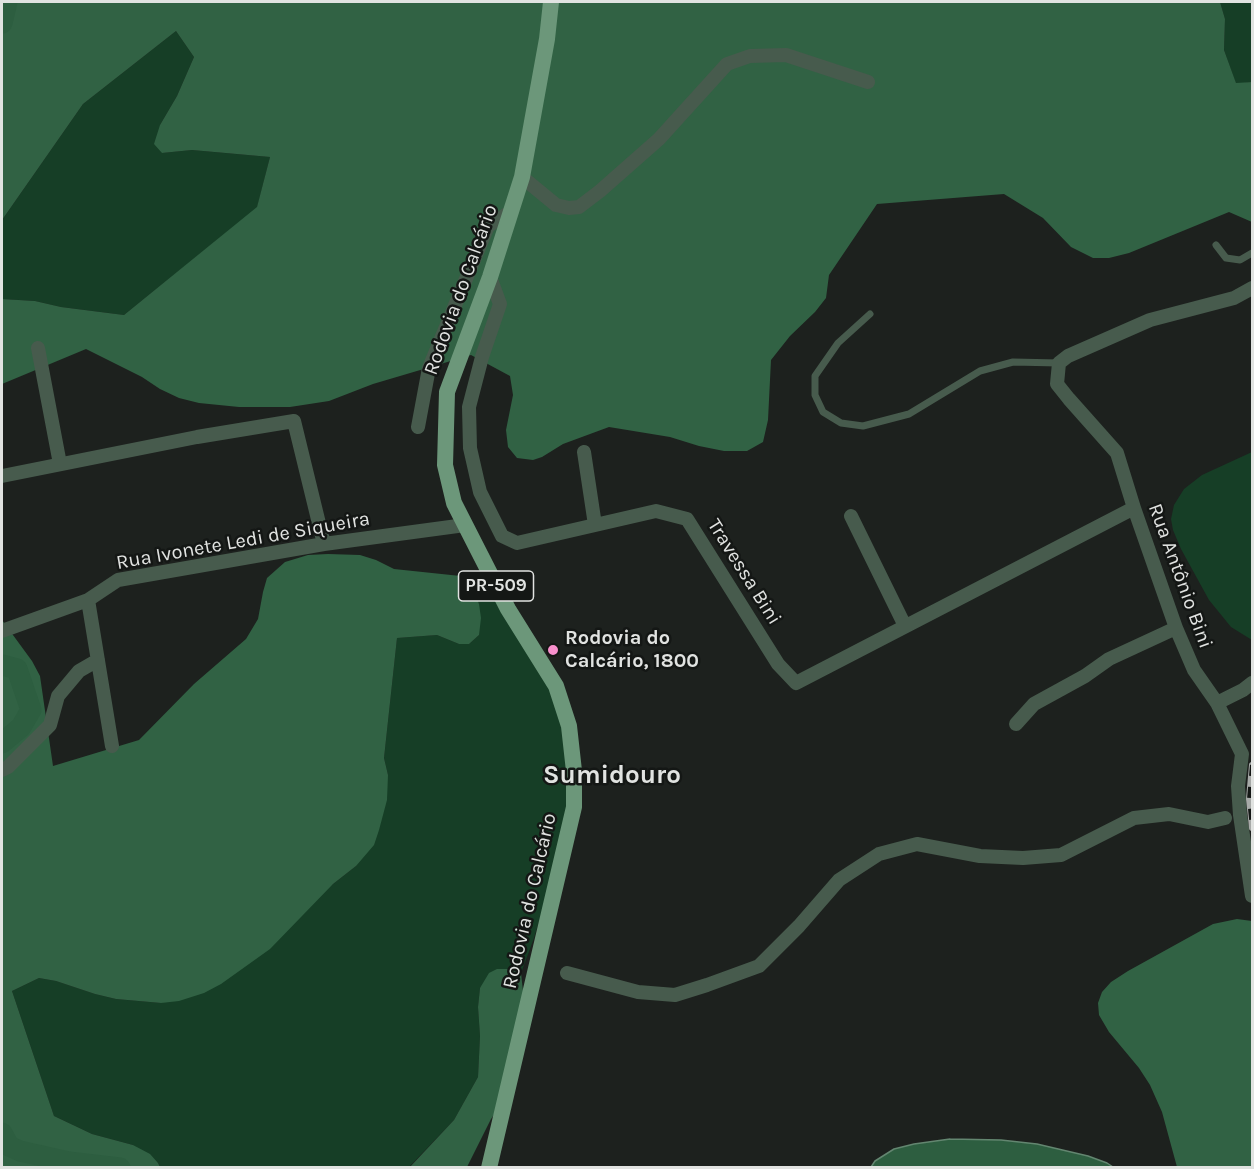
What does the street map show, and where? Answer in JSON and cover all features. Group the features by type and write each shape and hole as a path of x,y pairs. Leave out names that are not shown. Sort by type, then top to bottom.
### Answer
{"main road":[{"name":"Rodovia do Calcário","path":"489,1167 574,807 574,771 569,726 556,686 508,609 454,503 444,465 447,392 490,277 522,177 547,39 551,2"}],"street":[{"path":"522,177 556,205 569,208 579,207 659,139 727,64 750,56 786,55 868,82"},
{"path":"418,428 429,368 488,226 512,211"},
{"name":"Travessa Bini","path":"490,277 500,304 482,357 469,406 470,448 480,492 502,536 517,543 656,510 687,519 778,664 796,683 1134,508"},
{"path":"1059,363 1068,356 1150,320 1234,298 1252,288"},
{"path":"38,348 60,464"},
{"name":"Rua Antônio Bini","path":"1059,363 1057,384 1117,453 1176,628 1194,670 1217,703 1242,753 1238,786 1252,896"},
{"path":"2,476 197,437 294,421 324,544"},
{"path":"584,452 595,525"},
{"path":"851,516 905,626"},
{"name":"Rua Ivonete Ledi de Siqueira","path":"2,631 88,600 118,580 324,544 465,525"},
{"path":"88,600 112,746"},
{"path":"1016,724 1034,704 1085,676 1109,659 1176,628"},
{"path":"2,770 8,767 50,725 58,696 72,679 79,671 98,660"},
{"path":"1217,703 1252,683"},
{"path":"567,973 638,992 675,995 759,966 799,926 838,879 879,854 917,844 980,856 1023,858 1061,855 1134,819 1169,814 1208,822 1225,818"}],"lane":[{"path":"1215,245 1226,258 1240,260 1252,253"},
{"path":"870,314 838,343 815,376 815,396 823,412 841,423 863,426 909,414 980,371 1012,362 1059,363"}],"shaded area":[{"path":"7,2 1220,2 1225,19 1224,50 1236,83 1252,82 1252,222 1229,212 1129,253 1109,258 1093,258 1071,247 1043,218 1004,194 877,204 829,275 826,298 771,360 768,420 763,442 747,451 724,451 670,437 609,427 563,444 542,457 533,460 517,458 508,447 506,430 513,395 510,376 471,355 373,384 329,401 290,407 239,407 199,403 179,398 86,349 2,384 2,299 35,301 61,307 124,315 257,207 270,157 192,150 162,153 154,144 160,125 177,96 194,57 176,31 83,104 2,220 2,15"},
{"path":"1220,2 1252,2 1252,82 1236,84 1224,50 1225,19"},
{"path":"176,31 194,57 177,96 160,125 162,153 192,150 270,157 257,208 124,315 61,307 35,301 2,299 2,220 83,104"},
{"path":"1252,452 1252,640 1231,627 1209,600 1181,549 1171,519 1174,505 1184,489 1202,475"},
{"path":"308,555 360,555 394,569 470,577 479,604 481,618 479,635 469,644 459,644 437,635 397,638 384,758 388,775 387,800 374,845 356,866 333,884 270,949 221,984 204,993 179,1001 161,1003 116,999 39,978 12,991 54,1116 92,1134 133,1145 150,1154 160,1167 2,1167 2,620 32,661 40,676 53,766 139,740 194,684 246,639 258,619 267,578 285,562"},
{"path":"470,577 499,602 556,698 569,763 566,810 547,894 534,938 521,973 513,969 480,988 478,1077 454,1120 409,1167 160,1167 158,1163 133,1145 92,1134 54,1116 12,991 39,978 116,999 161,1003 356,866 388,775 384,758 397,638 437,635 459,644 469,644 479,635 479,604"},
{"path":"1237,919 1252,921 1252,1167 1177,1167 1162,1112 1150,1085 1109,1032 1099,1015 1098,1003 1102,992 1111,982 1128,971 1213,924"},
{"path":"497,969 513,969 521,973 524,1000 502,1103 491,1119 467,1167 409,1168 454,1120 478,1077 480,988 489,973"},
{"path":"950,1139 1001,1140 1037,1144 1088,1156 1113,1167 871,1167 875,1161 894,1149"}],"waterway":[{"path":"2,23 7,2"},
{"path":"2,665 17,669 31,710 21,727 2,743"},
{"path":"2,1133 9,1146 20,1151 69,1162 120,1168"},
{"path":"69,1162 71,1168"}],"railway":[{"path":"1252,765 1249,799 1252,828"}],"place":[{"name":"Rodovia do Calcário, 1800","path":"553,650"}],"district":[{"name":"Sumidouro","path":"612,776"}]}
